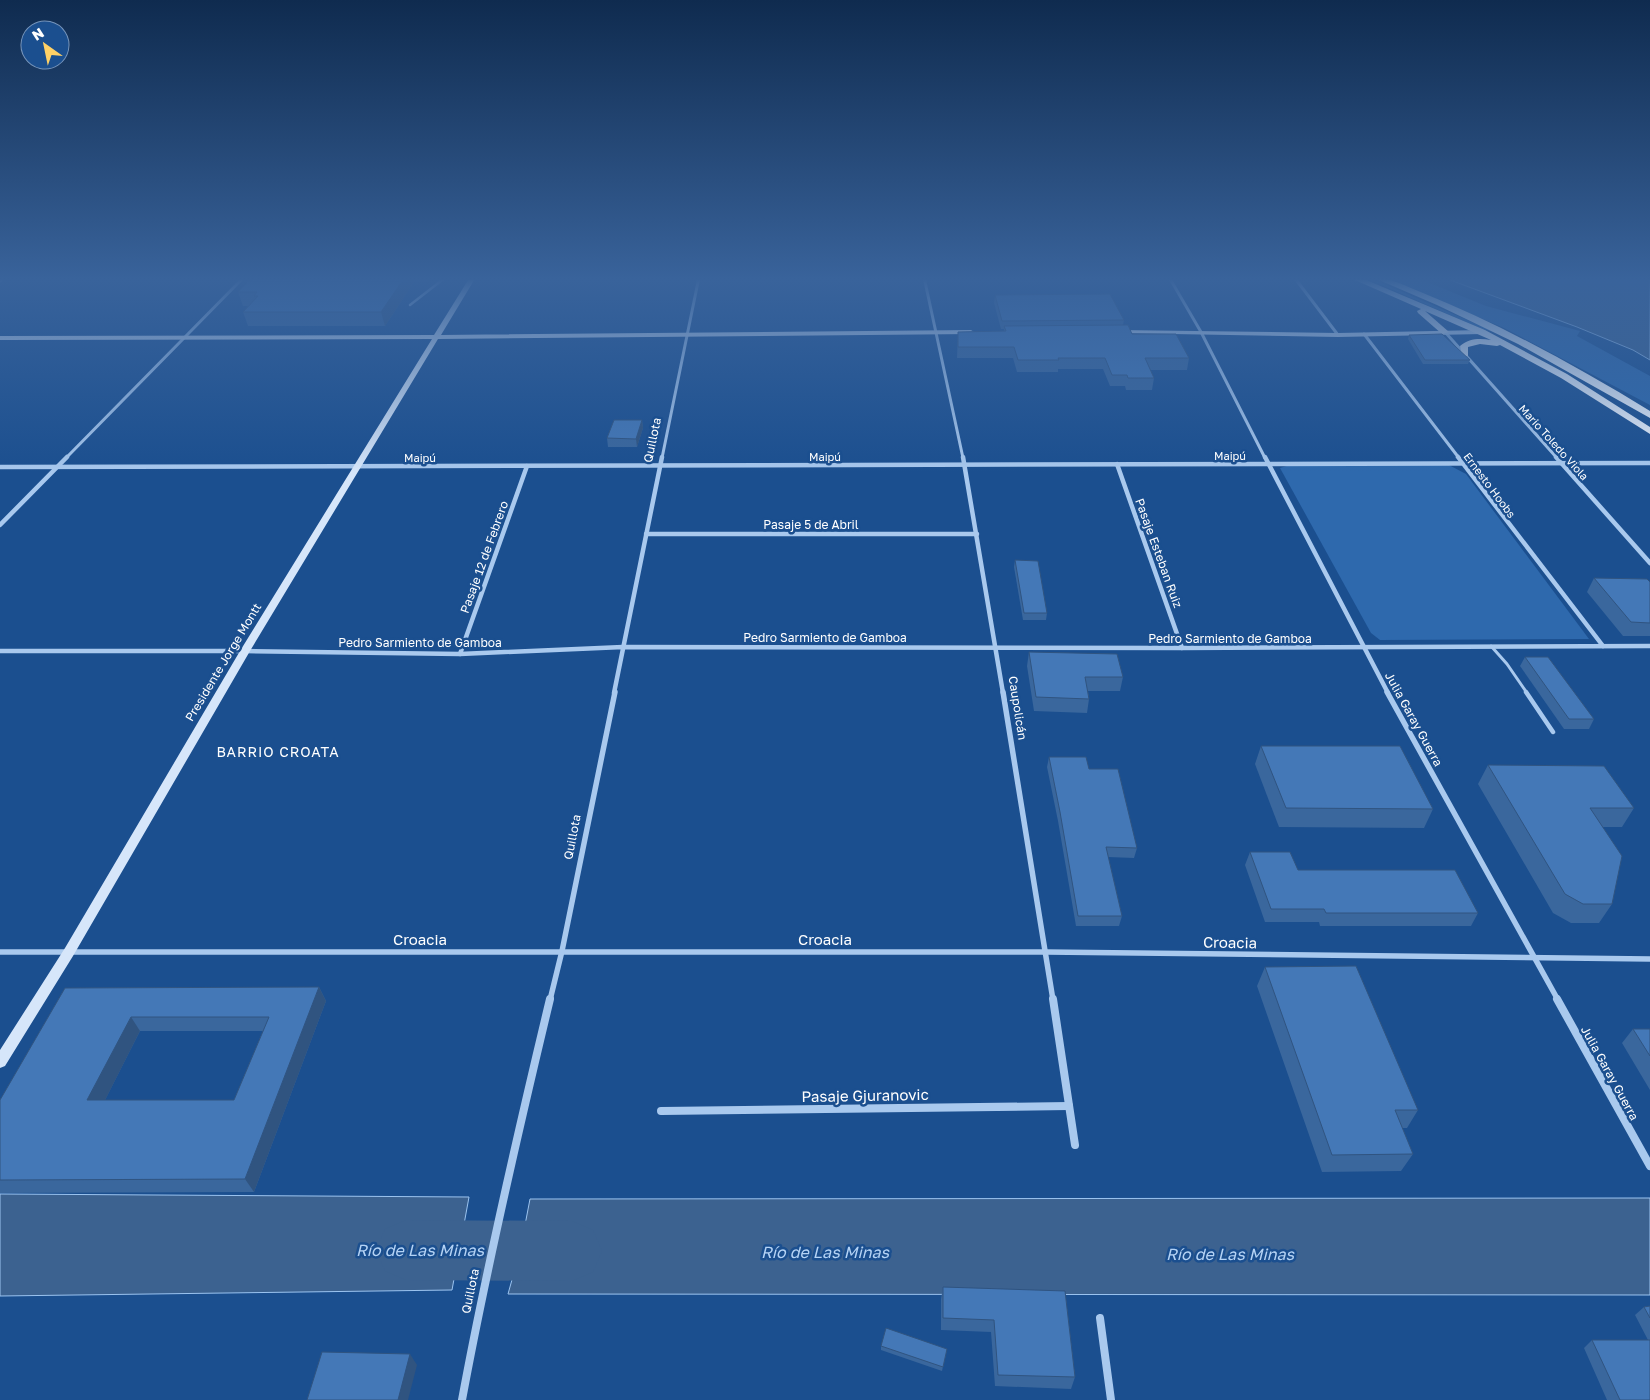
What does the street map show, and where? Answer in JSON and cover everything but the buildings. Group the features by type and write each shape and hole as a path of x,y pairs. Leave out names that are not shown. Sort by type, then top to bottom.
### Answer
{"main road":[{"path":"1465,354 1464,346 1472,342"},
{"path":"1486,342 1504,346 1537,361"},
{"path":"1502,342 1601,398 1650,431"},
{"path":"1523,342 1601,384 1650,415"}],"street":[{"path":"0,525 179,342"},
{"name":"Presidente Jorge Montt","path":"0,1062 69,952 245,651 435,342"},
{"name":"Quillota","path":"462,1400 478,1312 505,1188 562,951 684,342"},
{"name":"Caupolicán","path":"937,342 965,465 977,534 1046,952 1075,1144"},
{"name":"Julia Garay Guerra","path":"1206,342 1362,647 1650,1166"},
{"name":"Ernesto Hoobs","path":"1370,342 1603,646"},
{"name":"Mario Toledo Viola","path":"1454,342 1650,563"},
{"name":"Maipú","path":"0,467 1650,463"},
{"name":"Pasaje Esteban Ruiz","path":"1117,464 1182,648"},
{"name":"Pasaje 12 de Febrero","path":"460,654 527,466"},
{"name":"Pasaje 5 de Abril","path":"646,534 977,534"},
{"name":"Pedro Sarmiento de Gamboa","path":"0,651 245,651 460,654 623,646 1182,648 1650,646"},
{"name":"Croacia","path":"0,952 1046,952 1650,959"},
{"name":"Pasaje Gjuranovic","path":"661,1111 1068,1106"},
{"path":"1100,1318 1111,1400"}],"lane":[{"path":"1491,646 1507,664 1553,732"}],"shaded area":[{"path":"1531,342 1589,342 1650,376 1650,405"},
{"path":"1447,464 1466,474 1589,639 1380,640 1371,633 1280,468 1290,465"}],"water":[{"path":"1614,342 1650,342 1650,360"},
{"path":"0,1194 469,1197 452,1290 0,1296"},
{"path":"1650,1198 1650,1295 508,1294 520,1251 530,1199"}],"waterway":[{"name":"Río de Las Minas","path":"406,1250 572,1251"}],"district":[{"name":"BARRIO CROATA","path":"278,751"}]}
